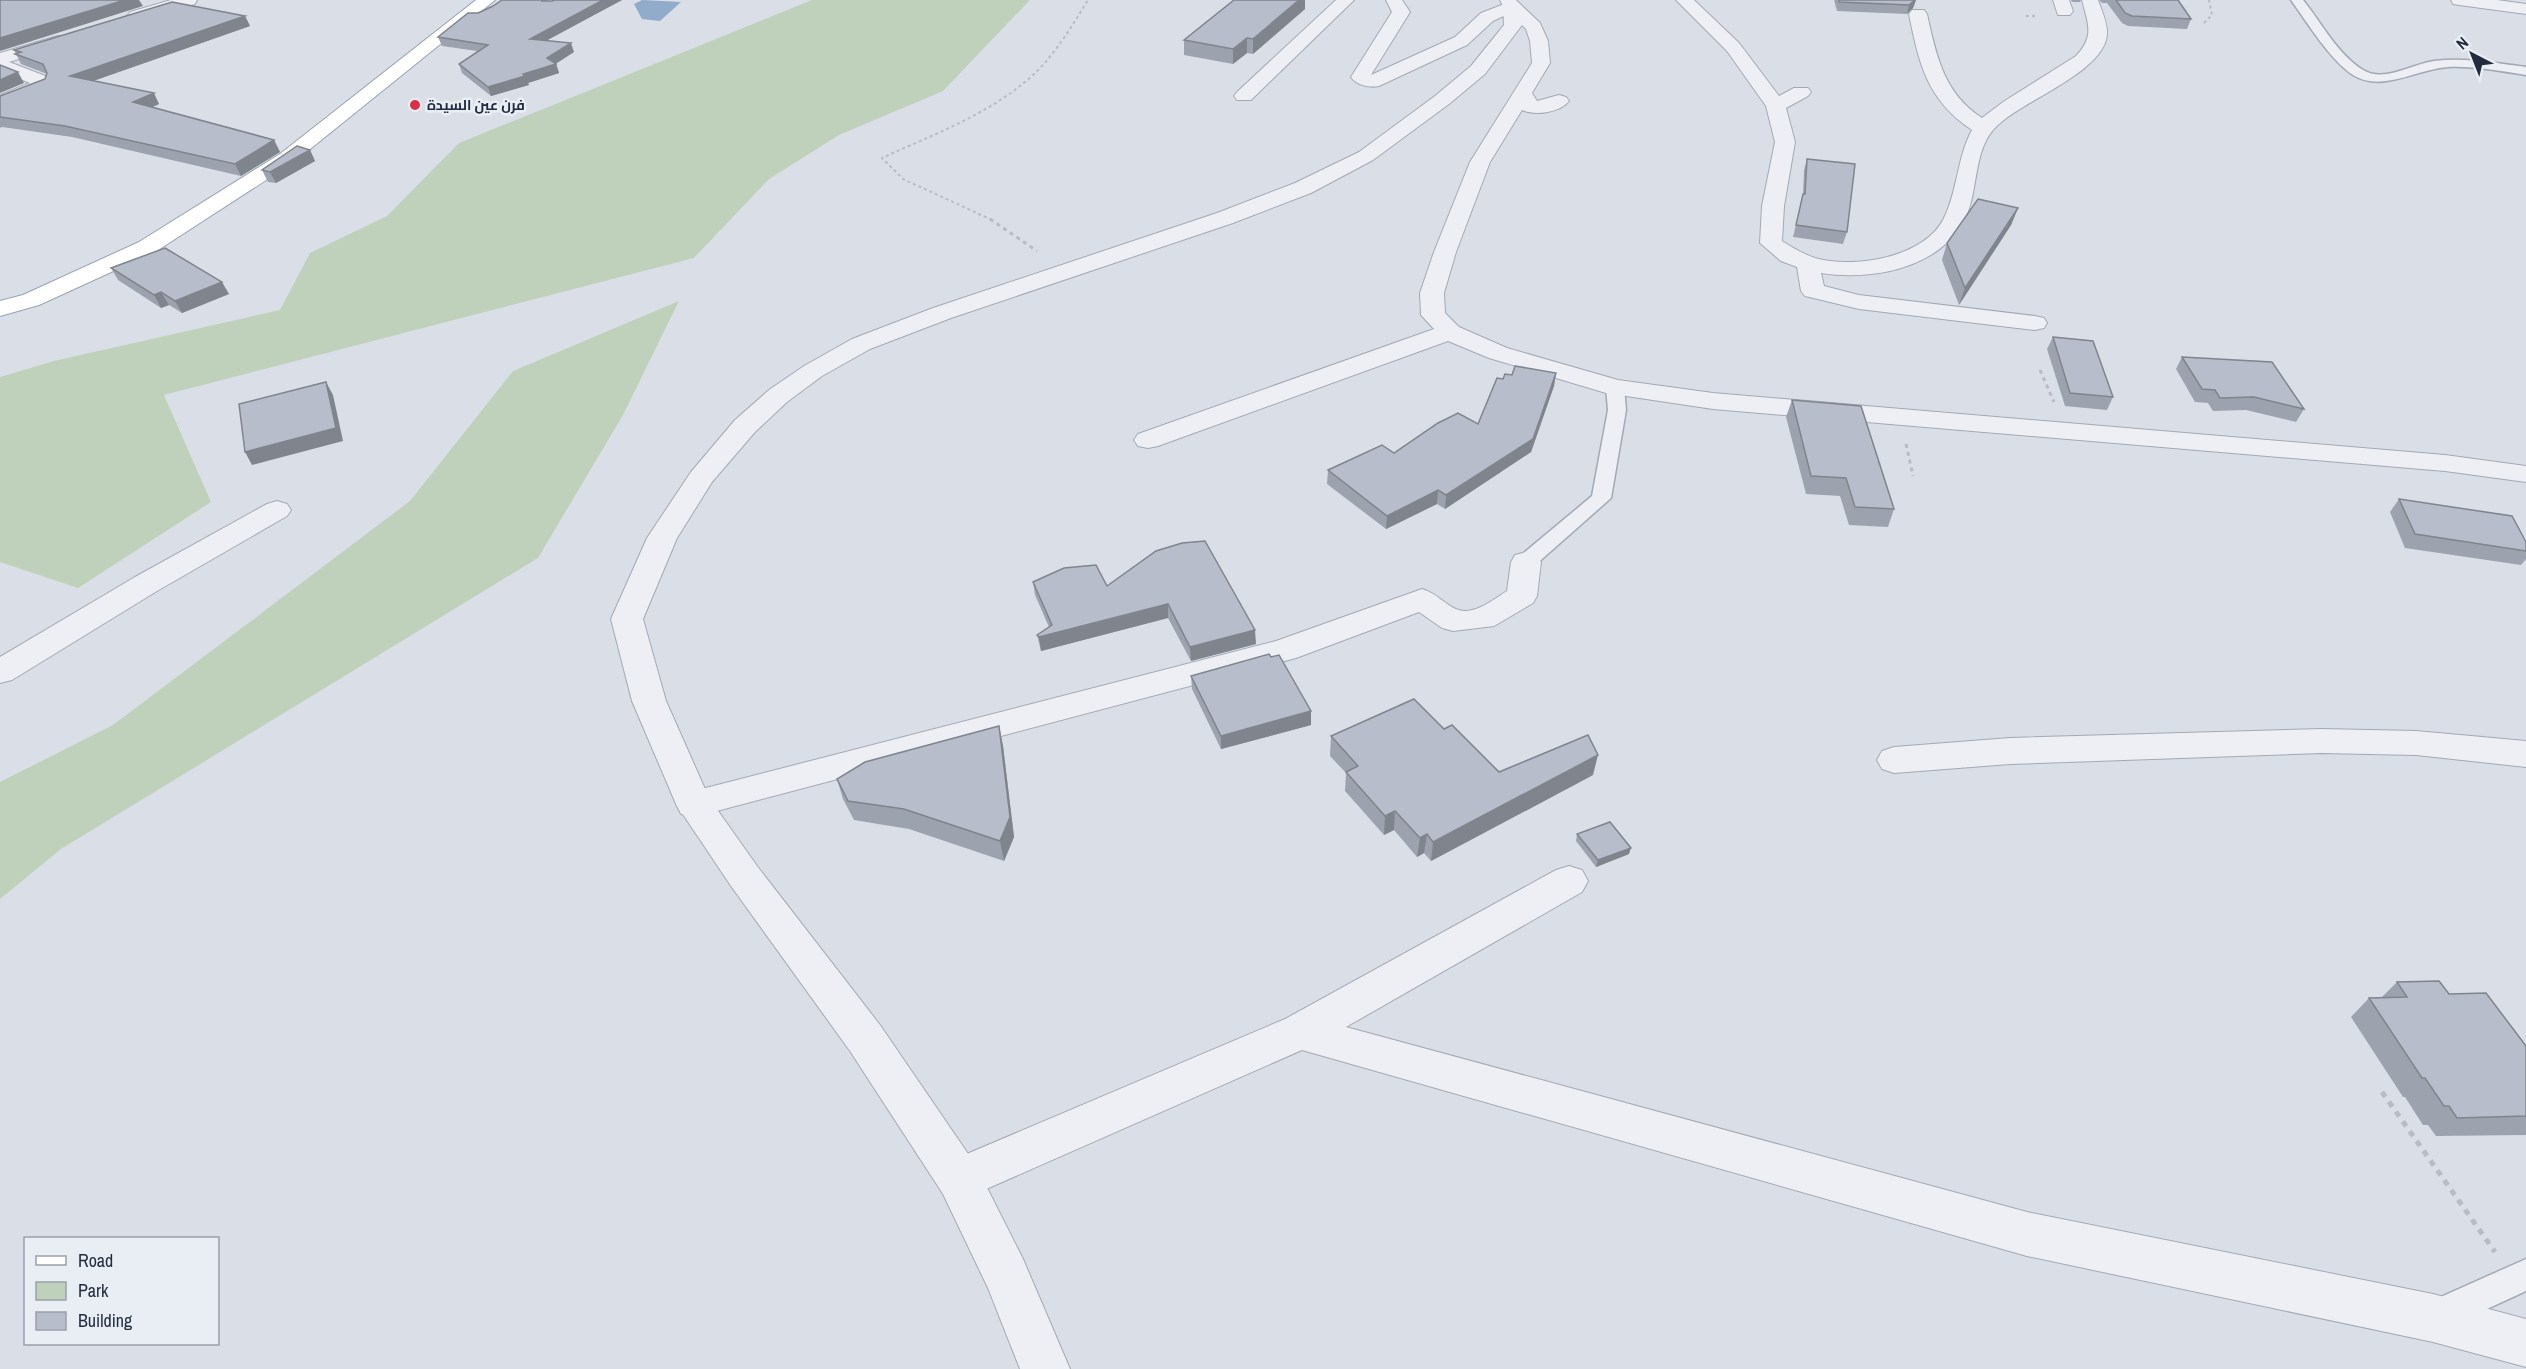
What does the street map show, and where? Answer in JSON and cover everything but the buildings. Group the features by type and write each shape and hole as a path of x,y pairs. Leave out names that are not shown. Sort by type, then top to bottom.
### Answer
{"main road":[{"path":"0,309 31,300 147,247 287,158 466,16 492,3"}],"street":[{"path":"122,21 189,0"},
{"path":"1244,96 1346,0"},
{"path":"1394,0 1401,12 1360,76 1372,82 1461,41 1487,17 1510,3"},
{"path":"1684,0 1733,47 1776,106 1785,142 1773,206 1771,243 1782,254 1808,265 1861,268 1912,255 1933,244 1950,227 1983,128 2006,109 2074,68 2095,48 2098,36 2090,0"},
{"path":"2459,0 2526,9"},
{"path":"1045,1369 1006,1275 959,1179 865,1038 744,876 694,804 649,701 627,619 662,538 701,478 745,426 778,396 813,371 861,344 1065,270 1225,218 1303,188 1365,156 1442,100 1478,70 1513,25 1510,3"},
{"path":"1510,3 1534,27 1539,41 1541,63 1480,162 1445,252 1432,293 1433,315 1450,332 1498,353 1615,387 1713,400 1884,417 2433,462 2526,474"},
{"path":"1918,14 1926,53 1936,85 1964,117 1983,128"},
{"path":"0,59 78,35"},
{"path":"0,65 41,81 42,85 0,102"},
{"path":"1776,106 1801,92"},
{"path":"1523,93 1530,107 1548,106 1559,101"},
{"path":"1808,265 1813,291 1859,302 2035,323"},
{"path":"1148,440 1450,332"},
{"path":"0,672 146,584 277,510"},
{"path":"694,804 1285,650 1422,599 1453,621 1483,619 1522,596 1526,562"},
{"path":"1894,760 2010,752 2322,741 2416,742 2526,754"},
{"path":"959,1179 1300,1032 1569,881"},
{"path":"1300,1032 2027,1234 2433,1318 2526,1343"}],"lane":[{"path":"2297,0 2350,66 2366,76 2387,79 2421,67 2454,64 2526,71"},
{"path":"1526,562 1601,498 1617,410 1615,387"},
{"path":"2433,1318 2520,1277"}],"path":[{"path":"1065,270 990,219 903,179 882,159 976,114 1034,75 1088,0"},
{"path":"2204,23 2212,15 2209,0"},
{"path":"2382,1092 2520,1277"}],"green space":[{"path":"812,0 1030,0 943,91 839,135 769,179 694,258 164,395 211,502 78,588 0,562 0,377 54,361 280,310 310,253 387,216 459,143"},
{"path":"679,301 623,415 538,558 61,849 0,899 0,782 113,725 410,501 513,371"}],"water":[{"path":"642,0 681,2 660,21 642,19 634,4"}],"place":[{"name":"فرن عين السيدة","path":"415,105"}]}
